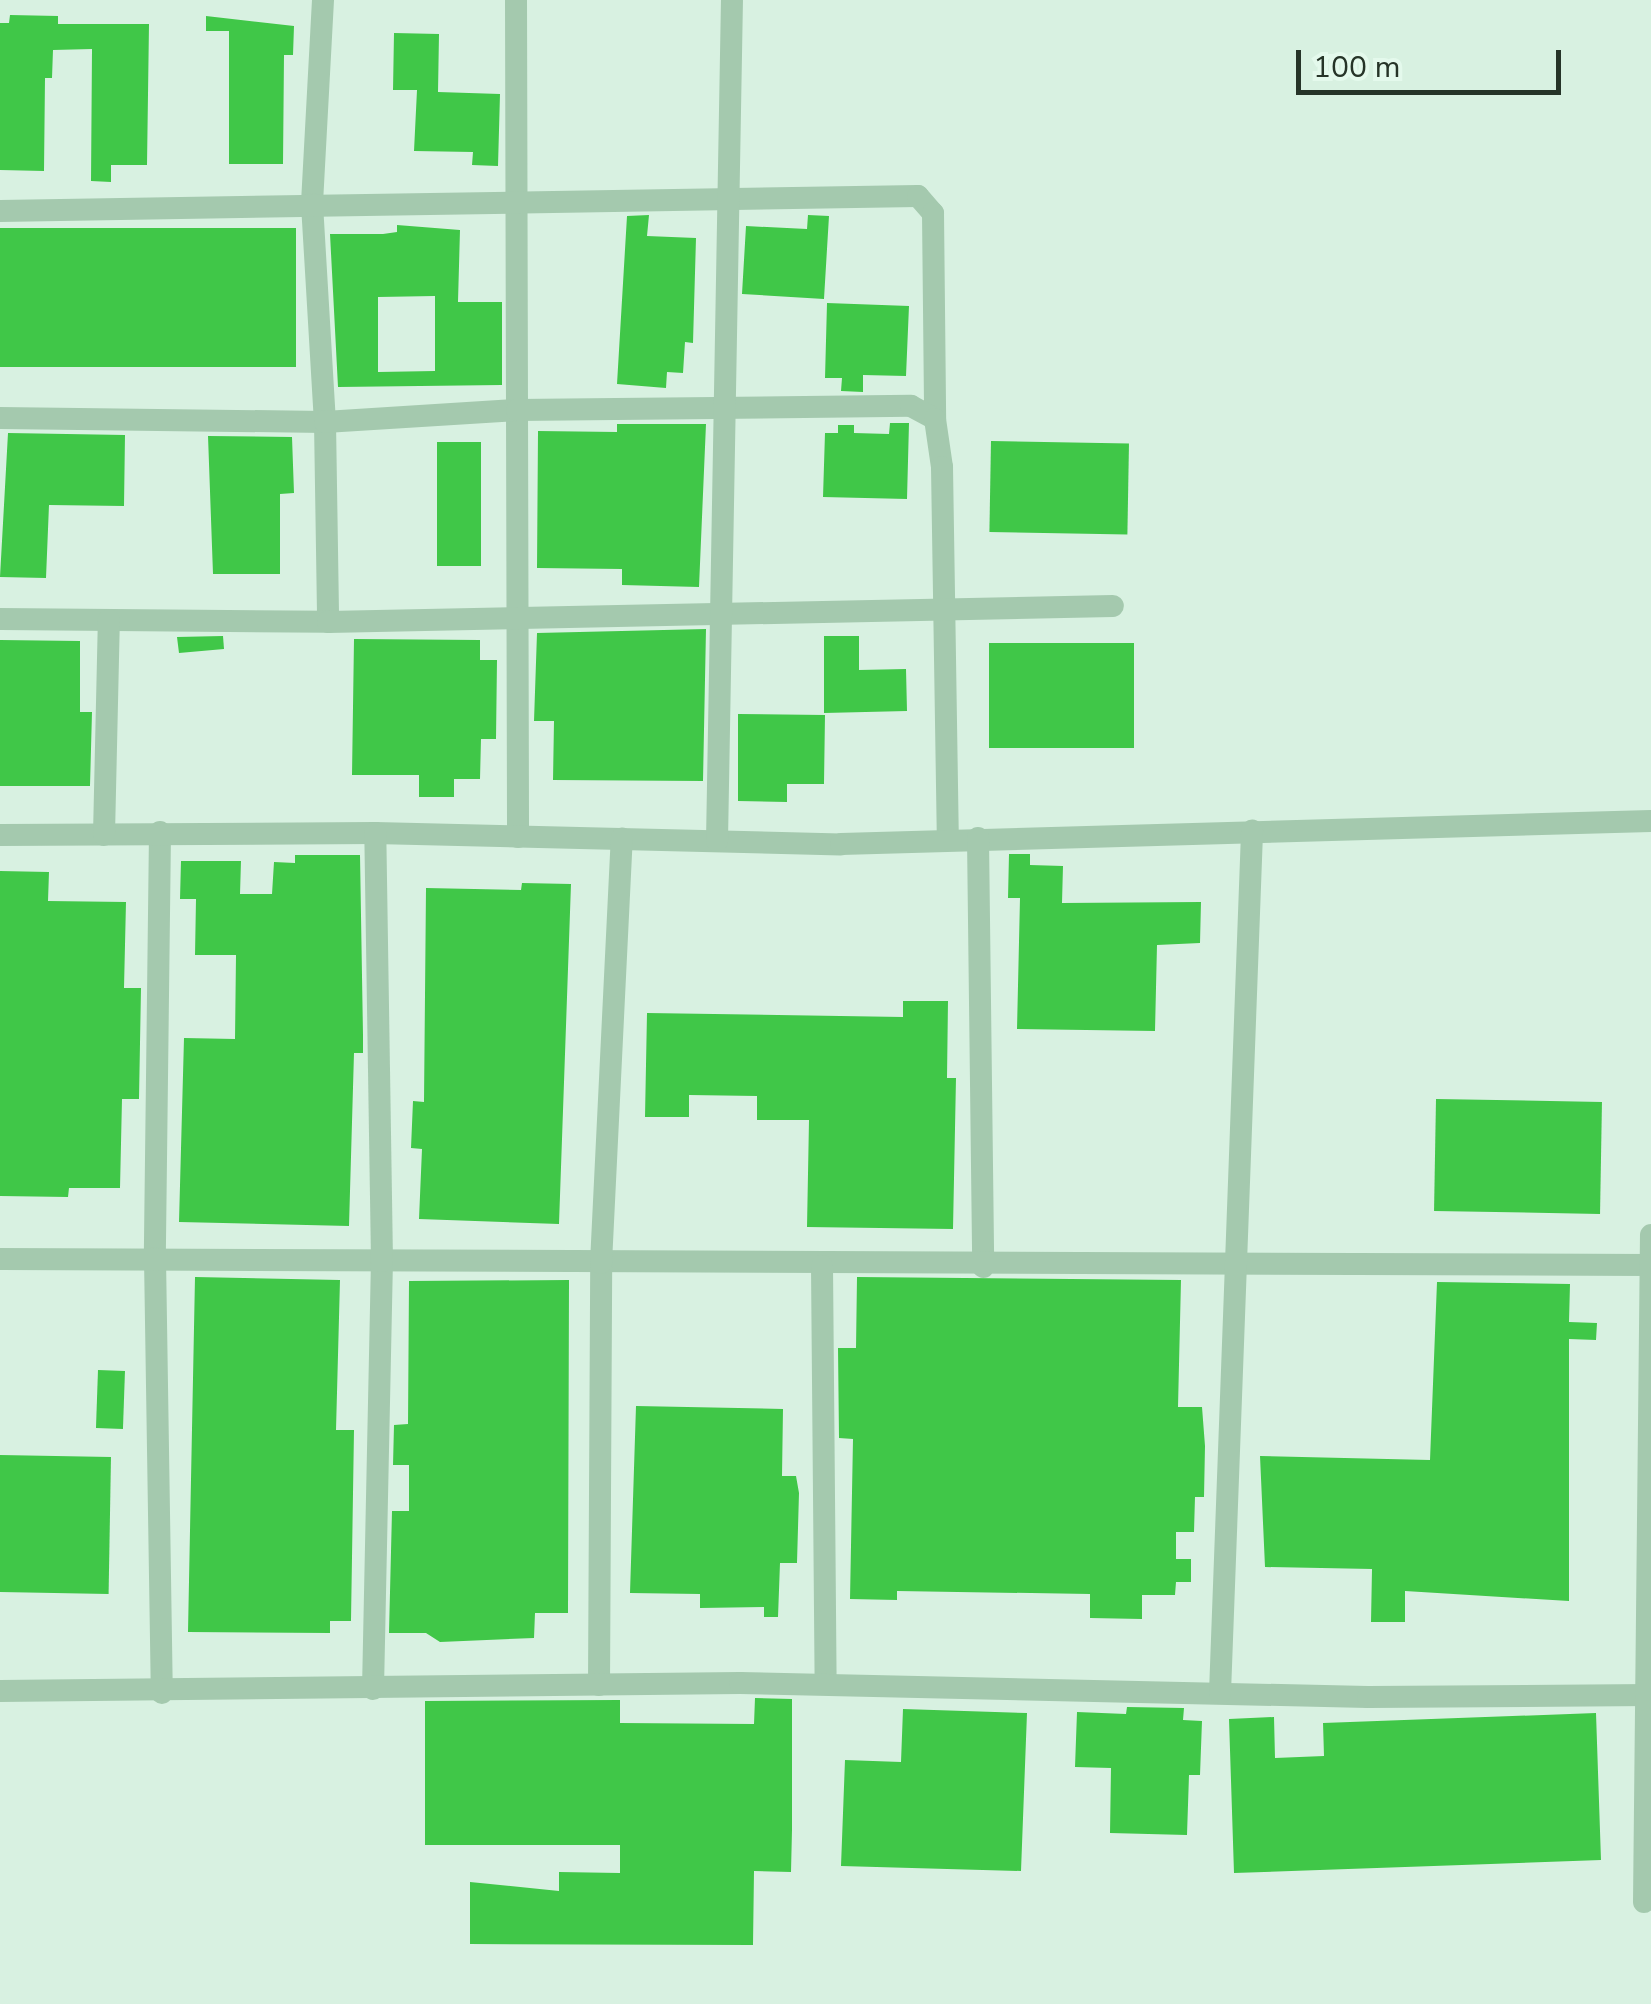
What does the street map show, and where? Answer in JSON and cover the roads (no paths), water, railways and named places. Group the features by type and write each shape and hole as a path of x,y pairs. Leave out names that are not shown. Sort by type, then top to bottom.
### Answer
{"street":[{"path":"323,0 312,204 325,422 328,622"},
{"path":"516,0 517,410 512,619 518,836"},
{"path":"717,841 723,410 732,199 732,0"},
{"path":"0,211 918,196 933,213 935,419 948,612 948,840"},
{"path":"0,418 325,422 517,410 912,406 935,419"},
{"path":"0,619 328,622 1113,606"},
{"path":"104,835 109,620"},
{"path":"0,835 374,833 717,841 948,840 1651,820"},
{"path":"1220,1693 1252,830"},
{"path":"160,832 155,1258 162,1693"},
{"path":"373,1689 382,1261 374,833"},
{"path":"978,838 983,1267"},
{"path":"599,1685 601,1263 622,839"},
{"path":"1644,1902 1651,1235"},
{"path":"0,1258 983,1267 1650,1265"},
{"path":"822,1266 826,1683"},
{"path":"0,1690 162,1693 826,1683 1220,1693 1648,1695"}]}
